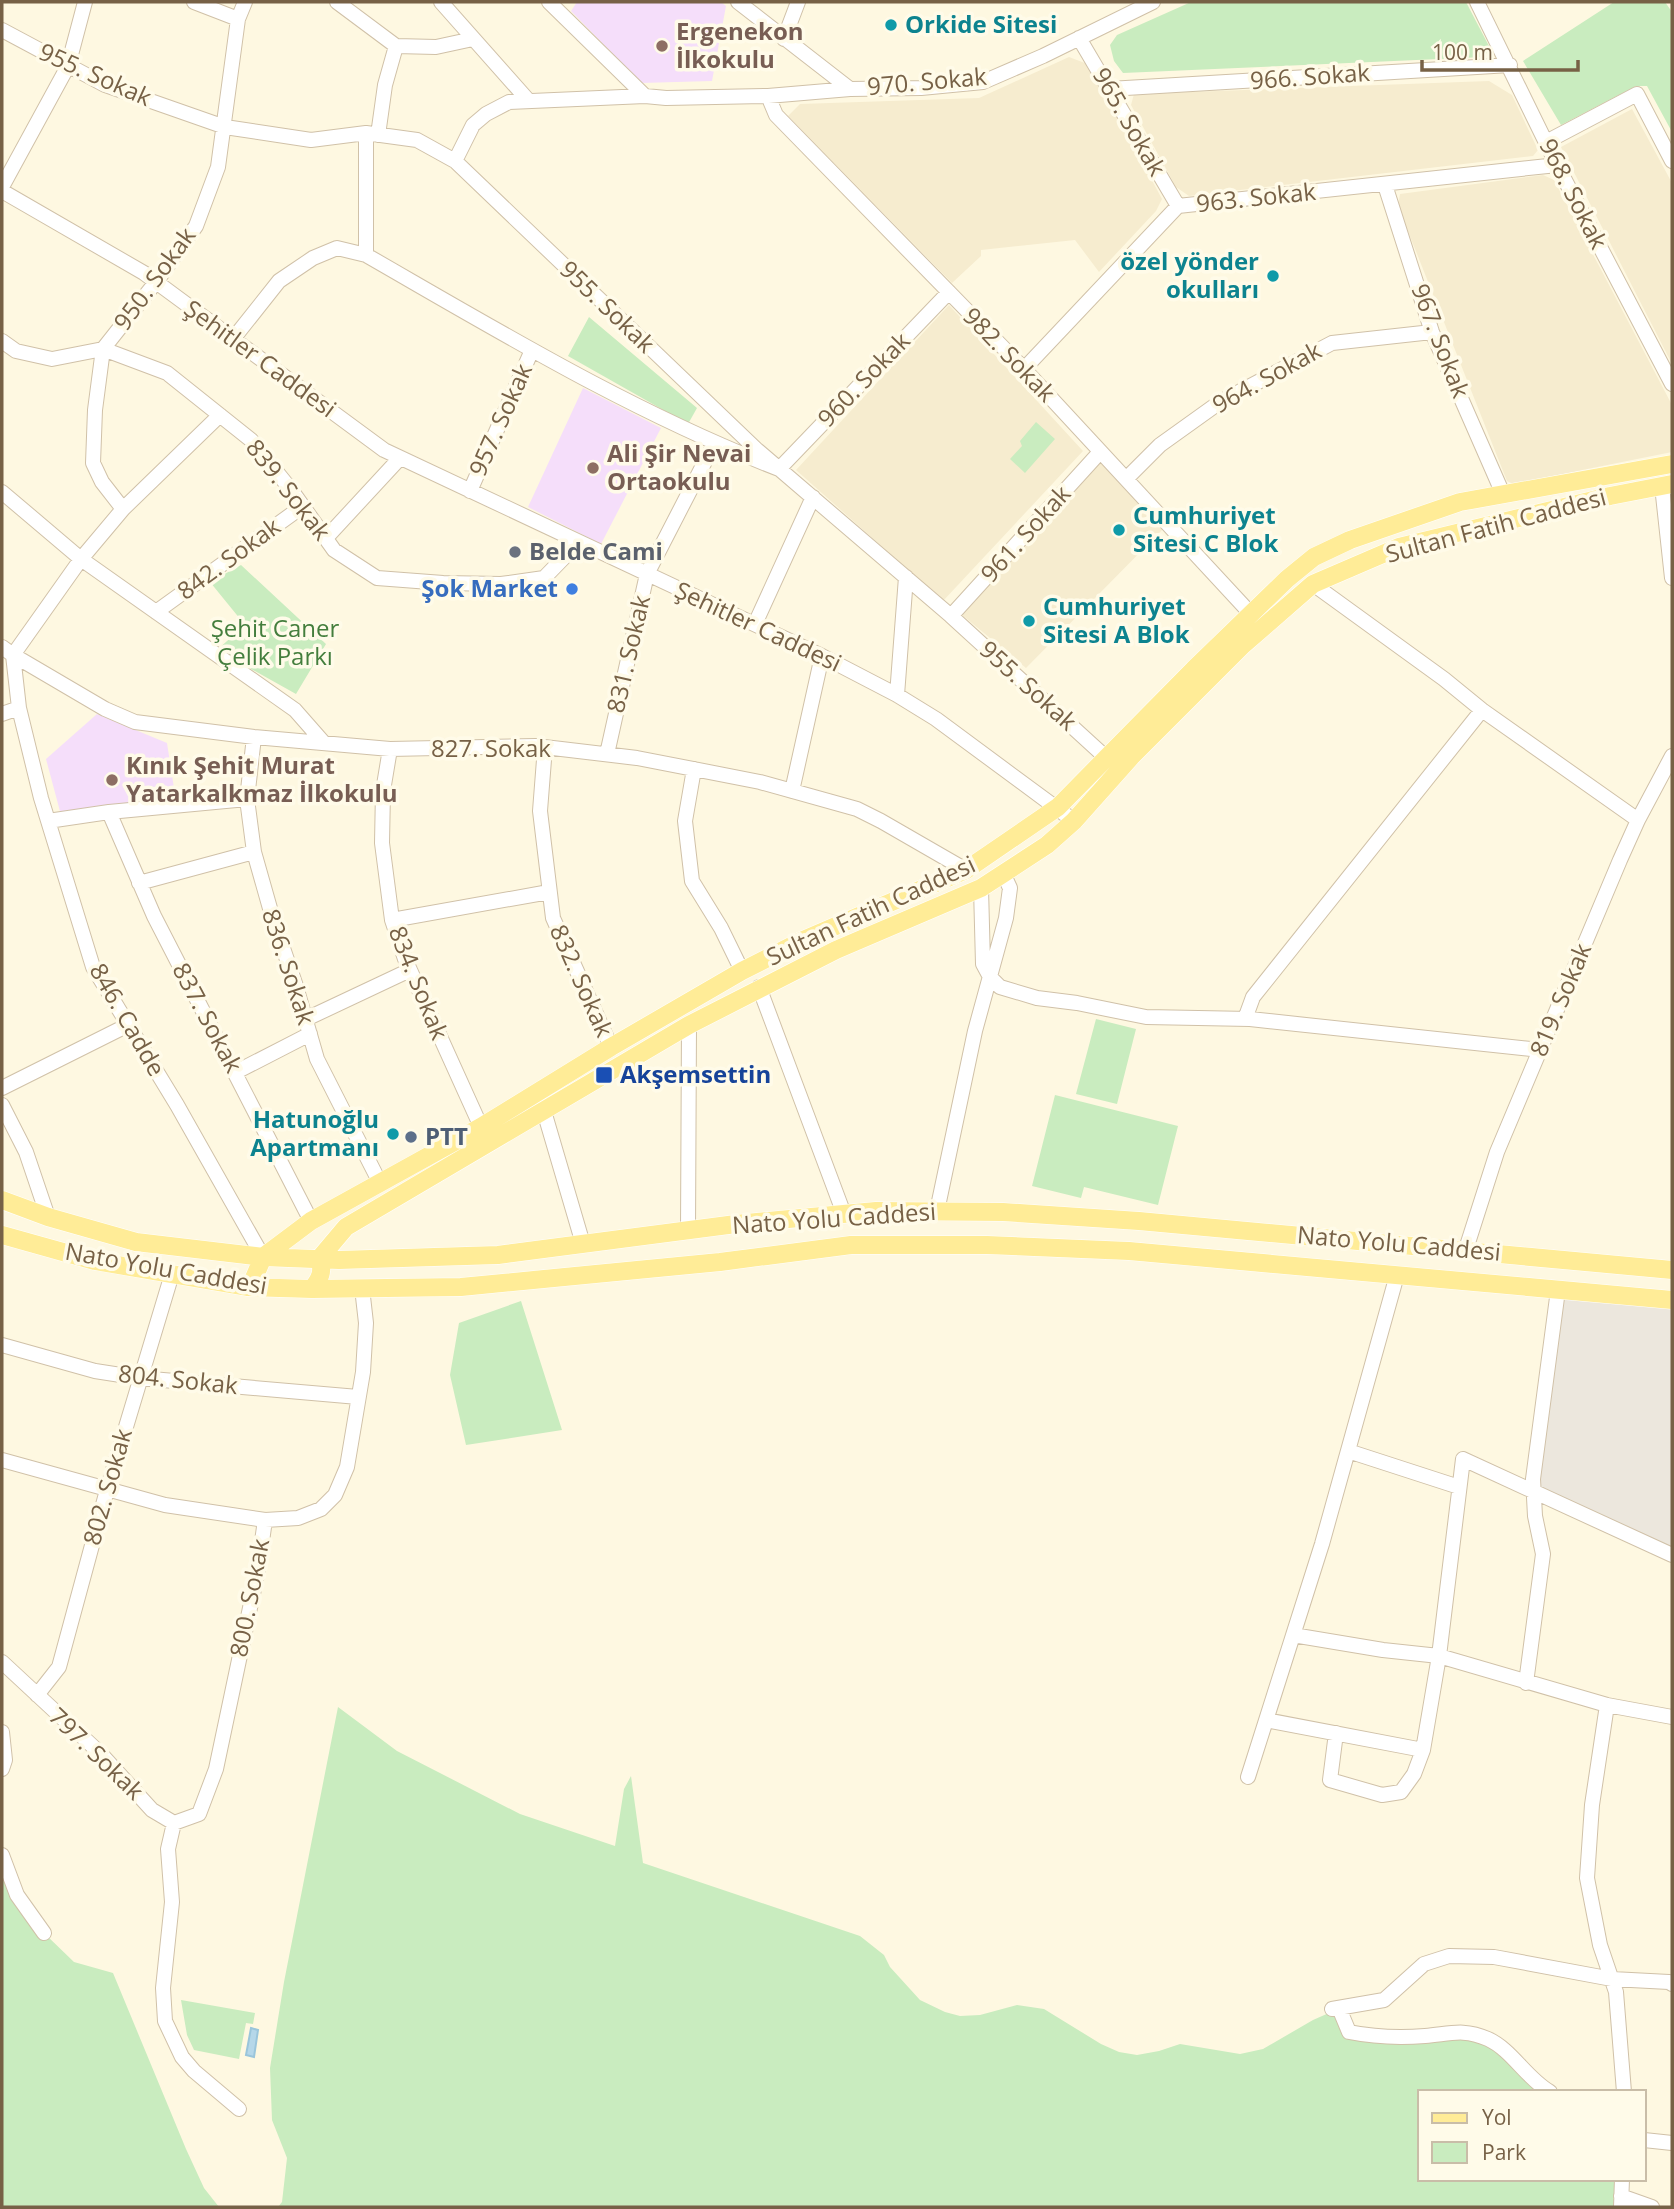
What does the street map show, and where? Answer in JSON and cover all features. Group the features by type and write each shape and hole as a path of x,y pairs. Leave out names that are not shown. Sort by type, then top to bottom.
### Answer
{"main road":[{"name":"Sultan Fatih Caddesi","path":"263,1257 311,1221 481,1126 742,971 801,941 967,870 1058,807 1251,614 1314,557 1350,540 1460,502 1672,464"},
{"name":"Sultan Fatih Caddesi","path":"312,1289 320,1279 322,1267 318,1259 346,1227 689,1025 835,950 981,888 1046,845 1074,821 1119,771 1243,645 1313,584 1399,547 1610,496 1667,485"},
{"name":"Nato Yolu Caddesi","path":"2,1200 48,1217 136,1242 263,1257 318,1259 498,1255 688,1230 876,1211 1003,1212 1139,1221 1672,1270"},
{"name":"Nato Yolu Caddesi","path":"2,1235 95,1262 258,1287 461,1287 720,1262 851,1245 987,1245 1129,1251 1672,1300"},
{"path":"258,1287 254,1278 263,1257"}],"street":[{"path":"2,189 68,66 85,2"},
{"path":"194,2 238,19"},
{"name":"950. Sokak","path":"103,349 196,226 218,166 238,19 245,2"},
{"path":"337,2 396,46 436,47 473,39"},
{"path":"442,2 527,99"},
{"path":"737,2 850,89"},
{"path":"784,39 797,2"},
{"name":"970. Sokak","path":"454,161 473,125 486,114 509,102 527,99 645,96 768,96 984,82 1153,2"},
{"name":"968. Sokak","path":"1477,2 1557,165 1672,384"},
{"path":"554,4 645,96"},
{"name":"955. Sokak","path":"2,30 105,85 225,127 311,140 372,134 417,140 454,161 779,469 951,616 1119,771"},
{"name":"965. Sokak","path":"1079,38 1178,206"},
{"path":"366,255 372,134 396,46"},
{"name":"966. Sokak","path":"1110,89 1510,65"},
{"path":"1546,142 1637,94 1672,161"},
{"name":"982. Sokak","path":"768,96 776,115 1024,369 1251,614"},
{"name":"963. Sokak","path":"1024,369 1178,206 1557,165"},
{"name":"967. Sokak","path":"1385,185 1432,332 1503,494"},
{"name":"Şehitler Caddesi","path":"2,189 156,282 384,450 755,624 897,695 936,719 1074,821"},
{"path":"233,339 279,281 313,258 337,248 366,255 532,350 714,444 779,469"},
{"name":"960. Sokak","path":"779,469 948,292"},
{"name":"964. Sokak","path":"1126,479 1160,445 1220,402 1332,343 1432,332"},
{"path":"2,341 16,351 52,359 103,349 95,410 93,463 102,482 123,509"},
{"name":"839. Sokak","path":"103,349 167,373 251,440 334,550 377,578 500,584 544,578 579,542"},
{"name":"957. Sokak","path":"470,491 532,350"},
{"path":"7,651 123,509 220,415"},
{"name":"831. Sokak","path":"607,754 647,574 714,444"},
{"name":"961. Sokak","path":"951,616 1100,452"},
{"path":"326,538 400,458"},
{"path":"1667,485 1672,578"},
{"path":"2,492 80,559 295,710 324,743"},
{"path":"755,624 813,497"},
{"name":"842. Sokak","path":"156,612 303,506"},
{"path":"897,695 906,577"},
{"path":"1313,584 1444,679 1482,710 1638,820"},
{"name":"846. Cadde","path":"7,651 48,821 93,967 263,1257"},
{"name":"827. Sokak","path":"7,651 105,709 135,722 254,737 390,749 545,747 637,758 760,782 857,809 967,870"},
{"path":"792,791 822,656"},
{"path":"2,714 19,708"},
{"path":"1245,1019 1253,997 1482,710"},
{"name":"836. Sokak","path":"254,737 247,799 254,852 272,919 317,1059 380,1183"},
{"name":"832. Sokak","path":"545,747 540,811 553,918 611,1047"},
{"name":"834. Sokak","path":"390,749 383,791 382,843 392,920 410,970 481,1126"},
{"name":"819. Sokak","path":"1466,1250 1497,1152 1638,820 1672,756"},
{"path":"694,769 685,821 692,881 742,971"},
{"path":"48,821 109,812 247,799"},
{"name":"837. Sokak","path":"109,812 159,928 311,1221"},
{"path":"139,883 254,852"},
{"path":"937,1212 975,1031 1006,918 1010,888 1003,873"},
{"path":"981,888 983,964 1000,987 1037,998 1146,1017 1245,1019 1540,1050"},
{"path":"392,920 549,892"},
{"path":"236,1072 308,1026 410,970"},
{"path":"759,987 844,1214"},
{"path":"2,1088 128,1025"},
{"path":"688,1230 689,1025"},
{"path":"538,1091 583,1244"},
{"path":"2,1105 26,1153 48,1217"},
{"name":"802. Sokak","path":"37,1695 59,1667 107,1490 172,1274"},
{"path":"1248,1777 1348,1451 1397,1275"},
{"path":"265,1520 298,1518 321,1509 335,1495 347,1467 363,1372 366,1323 362,1288"},
{"path":"1526,1683 1543,1554 1533,1490 1558,1290"},
{"name":"804. Sokak","path":"2,1345 95,1371 140,1378 358,1397"},
{"path":"1348,1451 1460,1487"},
{"name":"800. Sokak","path":"2,1460 165,1505 265,1520 258,1570 216,1769 199,1814 174,1823"},
{"path":"1336,1733 1329,1780 1382,1795 1401,1792 1414,1774 1423,1750 1439,1656 1464,1460 1672,1555"},
{"path":"1293,1635 1439,1656 1607,1705 1672,1717"},
{"name":"797. Sokak","path":"2,1662 101,1754 152,1810 174,1823"},
{"path":"1607,1705 1592,1805 1587,1878 1600,1945 1616,1992 1624,2090"},
{"path":"1266,1720 1423,1750"},
{"path":"2,1732 5,1760 2,1769"},
{"path":"174,1823 168,1849 172,1902 163,1988 165,2021 182,2057 239,2109"},
{"path":"2,1855 17,1895 44,1933"},
{"path":"1546,2090 1536,2084 1491,2040 1465,2031 1426,2036 1378,2037 1349,2032 1336,2008 1384,2000 1424,1964 1449,1956 1494,1956 1612,1979 1671,1980"},
{"path":"1646,2140 1672,2143"},
{"path":"1622,2181 1621,2202 1652,2207"}],"shaded area":[{"name":"Ergenekon İlkokulu","path":"577,2 721,2 726,6 712,81 641,83 571,11"},
{"path":"1069,57 1090,65 1162,199 1156,211 1099,272 1075,240 981,250 981,256 952,283 788,116 800,104 979,98"},
{"path":"1489,81 1512,95 1538,150 1533,156 1189,196 1176,187 1131,105 1134,94"},
{"path":"1632,109 1672,183 1672,364 1561,147"},
{"path":"1543,175 1554,180 1672,405 1672,452 1513,484 1507,481 1398,206 1400,194"},
{"path":"949,305 1083,451 943,601 796,470"},
{"name":"Ali Şir Nevai Ortaokulu","path":"583,388 661,428 601,544 528,507"},
{"path":"1095,462 1102,462 1164,528 1026,668 961,614"},
{"name":"Kınık Şehit Murat Yatarkalkmaz İlkokulu","path":"97,714 167,743 176,801 61,815 46,759"},
{"path":"1558,1290 1672,1300 1672,1555 1533,1490"}],"green space":[{"path":"1191,2 1466,2 1490,48 1484,57 1123,73 1114,61 1110,45 1117,35"},
{"path":"1614,2 1665,2 1672,12 1672,132 1647,86 1636,86 1561,125 1523,61"},
{"path":"589,317 697,408 688,424 568,356"},
{"path":"1036,422 1055,439 1025,473 1010,459 1022,446 1020,441"},
{"name":"Şehit Caner Çelik Parkı","path":"241,565 326,644 296,694 217,650 245,625 210,582"},
{"path":"1096,1019 1136,1029 1117,1104 1076,1094"},
{"path":"1055,1095 1178,1126 1158,1205 1084,1187 1081,1198 1032,1186"},
{"path":"521,1301 562,1430 466,1445 450,1375 459,1323"},
{"path":"338,1707 397,1751 520,1814 615,1846 624,1789 631,1776 643,1863 860,1936 884,1955 890,1967 920,2000 945,2012 960,2016 980,2015 1017,2005 1044,2009 1101,2044 1119,2052 1137,2055 1180,2044 1240,2054 1263,2049 1338,2009 1348,2034 1491,2040 1548,2090 1418,2090 1418,2181 1622,2181 1621,2207 278,2207 282,2202 287,2158 272,2120 270,2068 284,1982"},
{"path":"2,1855 44,1933 74,1962 113,1973 186,2149 204,2188 219,2207 2,2207"},
{"path":"181,2000 255,2013 253,2024 246,2023 239,2059 194,2050 187,2035"}],"water":[{"path":"251,2028 258,2030 254,2057 246,2055"}],"place":[{"name":"Orkide Sitesi","path":"891,25"},
{"name":"Ergenekon İlkokulu","path":"662,46"},
{"name":"özel yönder okulları","path":"1273,276"},
{"name":"Ali Şir Nevai Ortaokulu","path":"593,468"},
{"name":"Cumhuriyet Sitesi C Blok","path":"1119,530"},
{"name":"Belde Cami","path":"515,552"},
{"name":"Şok Market","path":"572,589"},
{"name":"Cumhuriyet Sitesi A Blok","path":"1029,621"},
{"name":"Kınık Şehit Murat Yatarkalkmaz İlkokulu","path":"112,780"},
{"name":"Akşemsettin","path":"604,1075"},
{"name":"Hatunoğlu Apartmanı","path":"393,1134"},
{"name":"PTT","path":"411,1137"}]}
